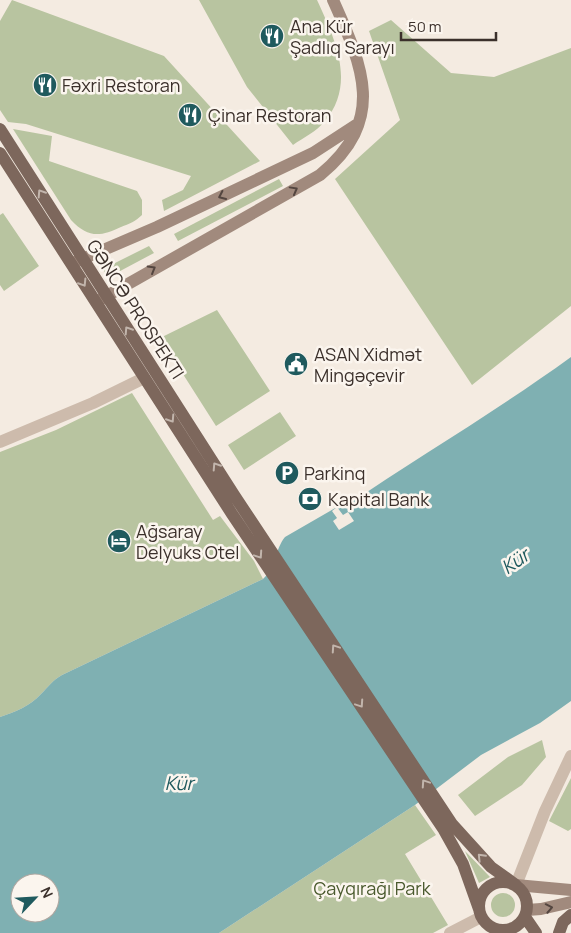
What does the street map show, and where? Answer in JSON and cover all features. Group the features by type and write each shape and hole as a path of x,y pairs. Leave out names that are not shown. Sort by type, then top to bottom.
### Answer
{"main road":[{"path":"95,303 320,175 338,158 358,124 363,96 360,66 333,0"},
{"path":"71,264 158,226 314,153 358,124"},
{"name":"GƏNCƏ PROSPEKTI","path":"0,129 106,296 237,511"},
{"name":"GƏNCƏ PROSPEKTI","path":"0,153 144,378 237,511"},
{"path":"237,511 448,827 467,872 480,913 496,930 500,930 515,927 526,913 571,902"},
{"path":"448,827 491,867 516,885 525,895 526,913 536,933"},
{"path":"480,913 481,894 493,883 508,882 516,885 571,890"},
{"path":"560,933 563,922 571,915"}],"street":[{"path":"0,442 93,403 144,378"},
{"path":"516,885 544,811 571,756"},
{"path":"450,933 480,913"}],"green space":[{"path":"12,0 164,56 260,161 164,211 162,200 183,190 191,176 26,124 8,122 0,110 0,21"},
{"path":"199,0 317,0 336,46 340,61 341,77 334,107 321,125 293,145 247,87"},
{"path":"391,20 451,73 494,77 571,48 571,306 472,385 335,179 400,120 369,31"},
{"path":"13,129 52,136 49,161 137,191 142,200 142,215 130,223 107,233 89,233 77,226 71,220"},
{"path":"279,179 283,186 178,241 174,234"},
{"path":"3,213 39,266 4,291 0,285 0,215"},
{"path":"149,246 154,253 107,278 103,269"},
{"path":"217,310 270,391 216,426 160,338"},
{"name":"Ağsaray Delyuks Otel","path":"132,393 213,520 220,516 254,561 263,579 62,675 53,681 32,702 17,711 0,717 0,452 56,430"},
{"path":"280,412 296,436 244,470 228,445"},
{"path":"542,740 546,757 522,785 475,816 458,795 508,757"},
{"path":"571,778 571,829 568,831 549,821"},
{"name":"Çayqırağı Park","path":"415,805 436,835 405,854 448,925 433,933 219,933"},
{"path":"465,851 490,877 479,883"},
{"path":"503,893 512,896 515,905 512,914 503,917 494,914 491,905 494,896"}],"water":[{"name":"Kür","path":"571,357 571,701 540,723 481,755 415,805 219,933 0,933 0,717 17,711 32,702 53,681 62,675 263,579 271,569 285,537 337,507 346,506"}],"pier":[{"path":"337,507 343,515 348,512 354,521 339,530 333,521 337,518 332,511"}],"place":[{"name":"Ana Kür Şadlıq Sarayı","path":"272,36"},
{"name":"Fəxri Restoran","path":"45,85"},
{"name":"Çinar Restoran","path":"190,115"},
{"name":"ASAN Xidmət Mingəçevir","path":"296,364"},
{"name":"Parkinq","path":"287,473"},
{"name":"Kapital Bank","path":"310,499"},
{"name":"Ağsaray Delyuks Otel","path":"119,541"}]}
